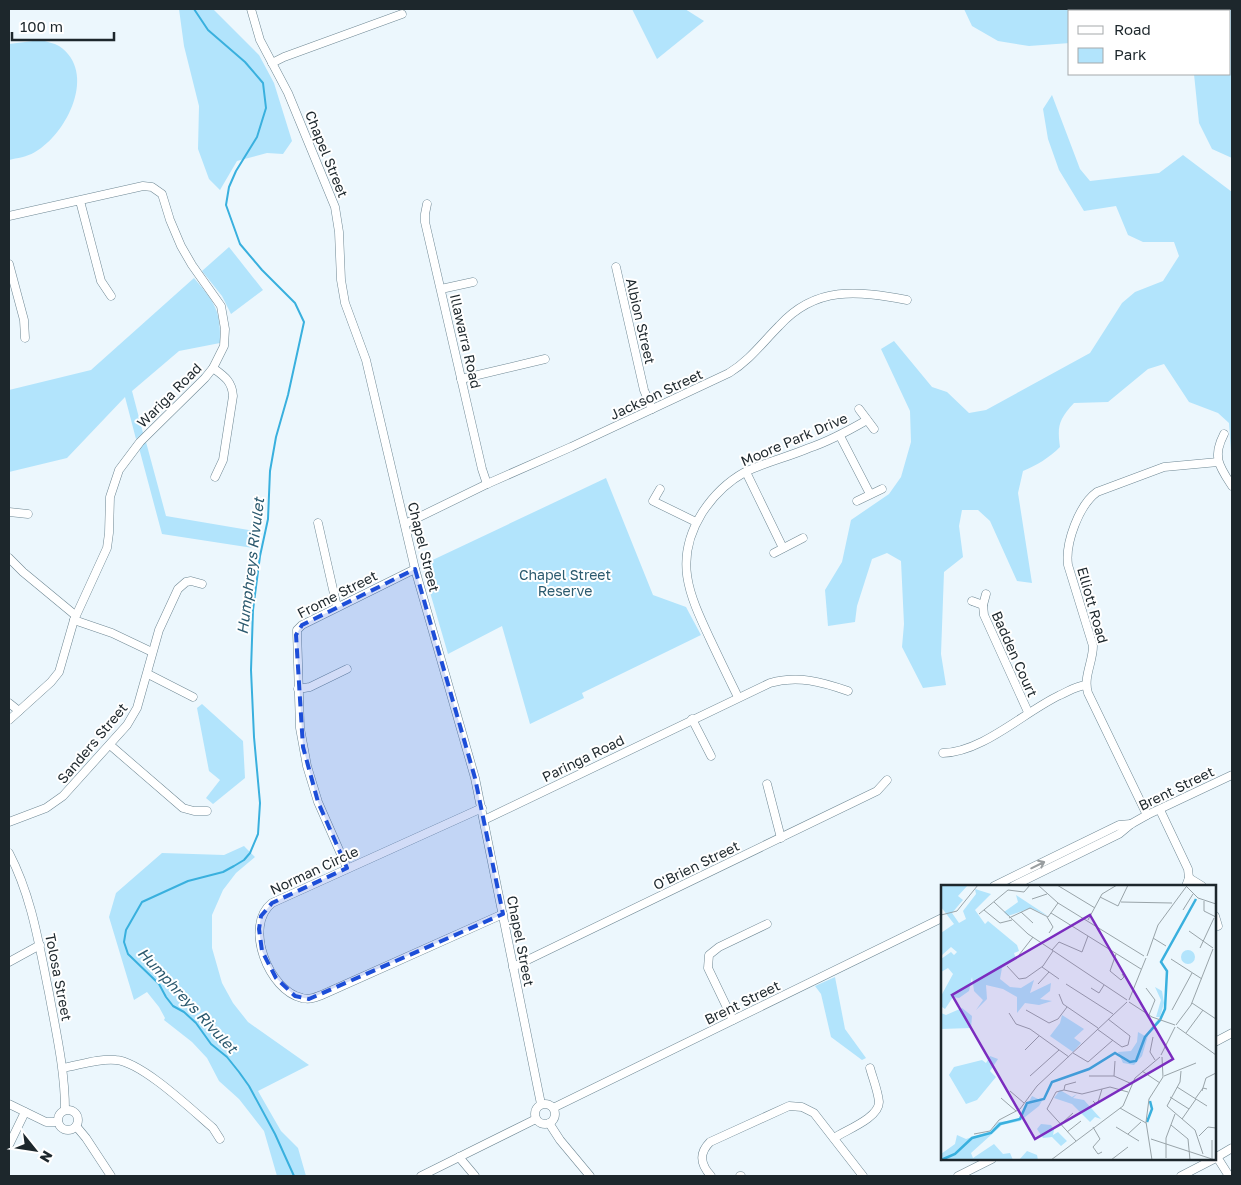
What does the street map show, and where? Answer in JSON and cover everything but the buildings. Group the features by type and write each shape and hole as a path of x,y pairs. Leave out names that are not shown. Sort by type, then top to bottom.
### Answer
{"street":[{"name":"Chapel Street","path":"251,9 260,40 288,93 335,207 339,232 344,303 367,367 415,568 482,808 541,1104"},
{"path":"272,63 402,14"},
{"name":"Wariga Road","path":"9,216 148,186 156,189 162,194 172,226 181,246 219,302 223,312 225,329 224,346 212,368 197,387 140,442 119,470 110,497 107,548 74,617 56,677 9,720"},
{"path":"80,201 101,281 111,296"},
{"name":"Illawarra Road","path":"426,204 425,222 487,484"},
{"path":"9,264 24,320 25,338"},
{"name":"Albion Street","path":"616,266 644,390 652,409"},
{"path":"441,289 473,282"},
{"name":"Jackson Street","path":"405,524 739,367 756,352 785,319 812,301 841,294 855,293 868,293 907,300"},
{"path":"461,379 545,359"},
{"path":"212,368 228,380 233,390 223,460 216,477"},
{"name":"Moore Park Drive","path":"859,409 874,429"},
{"name":"Moore Park Drive","path":"738,697 696,610 689,591 686,569 687,556 696,522 711,500 732,480 746,472 840,436 867,420"},
{"path":"1224,434 1218,448 1218,462 1232,486"},
{"path":"840,436 870,494"},
{"name":"Elliott Road","path":"1086,685 1093,646 1067,559 1071,534 1085,505 1097,492 1157,469 1169,466 1218,462"},
{"path":"746,472 783,548"},
{"path":"857,501 882,488"},
{"path":"660,489 652,504 696,522"},
{"path":"9,512 28,514"},
{"path":"318,523 337,607"},
{"path":"774,553 803,538"},
{"path":"9,558 74,617 152,652"},
{"name":"Frome Street","path":"347,868 318,802 307,766 300,728 297,630 302,624 415,568"},
{"name":"Sanders Street","path":"9,822 54,804 76,784 133,717 148,674 152,652 161,625 178,589 186,582 191,581 202,584"},
{"name":"Badden Court","path":"986,594 983,605 984,615 991,635 1028,712"},
{"name":"Badden Court","path":"972,601 983,605"},
{"path":"298,689 310,687 347,670"},
{"path":"148,674 193,697"},
{"name":"Paringa Road","path":"484,820 770,683 791,679 818,681 848,691"},
{"path":"943,753 958,752 970,747 996,734 1044,703 1074,688 1086,685 1088,693 1147,815"},
{"path":"9,703 19,711"},
{"path":"692,719 710,756"},
{"path":"110,745 183,808 194,811 207,810"},
{"name":"Brent Street","path":"1015,885 1119,834 1131,824 1147,815 1232,775"},
{"name":"O'Brien Street","path":"513,967 877,790 887,780"},
{"path":"767,784 780,838"},
{"name":"Norman Circle","path":"482,808 278,900 268,906 261,916 260,938 265,960 276,978 295,996 309,999 503,914"},
{"path":"1160,810 1188,869 1189,878 1186,885"},
{"name":"Brent Street","path":"996,885 1119,825 1131,824"},
{"name":"Tolosa Street","path":"9,853 25,890 40,945 63,1068 65,1110"},
{"path":"1189,878 1200,885"},
{"name":"Brent Street","path":"553,1108 941,918"},
{"path":"1216,919 1218,926"},
{"path":"733,1020 708,968 709,955 719,947 767,924"},
{"path":"9,962 40,945"},
{"path":"1216,1041 1232,1033"},
{"path":"63,1068 108,1060 124,1061 132,1064 146,1073 213,1128 220,1139"},
{"path":"834,1138 876,1112 879,1102 870,1068"},
{"path":"546,1103 553,1108 554,1118 549,1123 540,1123 536,1119 534,1112 541,1104 546,1103"},
{"path":"9,1104 46,1122 58,1122"},
{"path":"711,1176 702,1165 701,1160 703,1151 710,1142 783,1107 796,1106 814,1113 863,1176"},
{"path":"65,1110 71,1110 76,1114 78,1120 76,1126 67,1130 62,1128 58,1122 60,1114 65,1110"},
{"path":"9,1145 25,1112"},
{"path":"421,1176 536,1119"},
{"path":"549,1123 560,1140 590,1176"},
{"path":"76,1126 111,1176"},
{"path":"1216,1157 1232,1148"},
{"path":"460,1157 475,1176"},
{"path":"1216,1159 1229,1176"},
{"path":"958,1176 990,1160"},
{"path":"1181,1176 1211,1160"}],"highlighted area":[{"path":"415,569 475,778 503,914 309,999 295,996 276,978 262,951 259,929 261,916 272,903 347,868 318,802 303,747 296,635 302,625"}],"green space":[{"path":"179,9 213,9 259,55 274,83 292,141 283,154 267,153 237,161 220,190 209,179 198,149 199,106 184,46"},
{"path":"632,9 685,9 704,21 657,59"},
{"path":"964,9 1116,9 1068,10 1068,43 1029,46 998,41 972,26"},
{"path":"1232,9 1232,158 1212,149 1199,123 1194,75 1231,75 1231,10 1218,10"},
{"path":"41,40 59,46 70,57 76,71 77,86 74,102 58,132 47,143 32,154 9,160 9,44"},
{"path":"1052,95 1080,169 1090,181 1159,173 1183,155 1232,192 1232,468 1229,423 1218,413 1189,402 1164,364 1148,369 1108,402 1074,403 1060,423 1060,447 1043,461 1023,471 1018,493 1032,583 1017,581 990,521 978,510 962,510 959,526 963,557 944,572 941,654 946,685 923,688 902,647 904,624 901,561 887,553 872,559 857,606 855,622 828,626 825,590 842,562 851,520 889,494 901,477 911,442 910,411 881,349 894,341 932,387 947,392 969,413 986,410 1090,353 1122,303 1135,292 1163,281 1179,256 1174,242 1143,242 1128,235 1116,206 1084,211 1059,170 1048,139 1043,109"},
{"path":"229,247 263,290 231,314 222,296 202,271"},
{"path":"194,278 212,301 218,315 220,343 179,351 132,391 143,433 136,439 125,397 67,458 9,472 9,390 91,370"},
{"path":"146,442 166,516 260,532 253,548 162,534 139,448"},
{"name":"Chapel Street Reserve","path":"606,478 653,595 686,607 701,635 582,693 584,698 530,724 502,626 448,654 422,565"},
{"path":"202,704 243,741 245,778 213,804 206,798 220,780 209,771 197,708"},
{"path":"244,846 255,857 236,873 223,890 212,915 212,948 222,983 233,1003 248,1022 309,1065 258,1091 281,1131 298,1148 306,1176 277,1176 264,1131 239,1099 219,1081 207,1058 192,1042 164,1020 165,1018 159,1007 147,992 134,1000 109,917 116,893 162,853 224,855"},
{"path":"835,977 845,1029 866,1058 862,1060 831,1037 821,994 815,986"}],"waterway":[{"name":"Humphreys Rivulet","path":"194,9 208,30 245,62 263,83 266,108 257,137 236,171 229,187 226,205 240,244 262,270 295,303 304,322 288,395 276,437 270,471 268,519 260,556 253,610 251,670 254,737 260,803 258,834 250,853 244,860 234,866 223,872 188,881 142,902 126,930 124,942 128,954 159,984 173,1006 184,1012 196,1023 211,1044 227,1057 239,1072 249,1086 275,1134 294,1176"}]}
